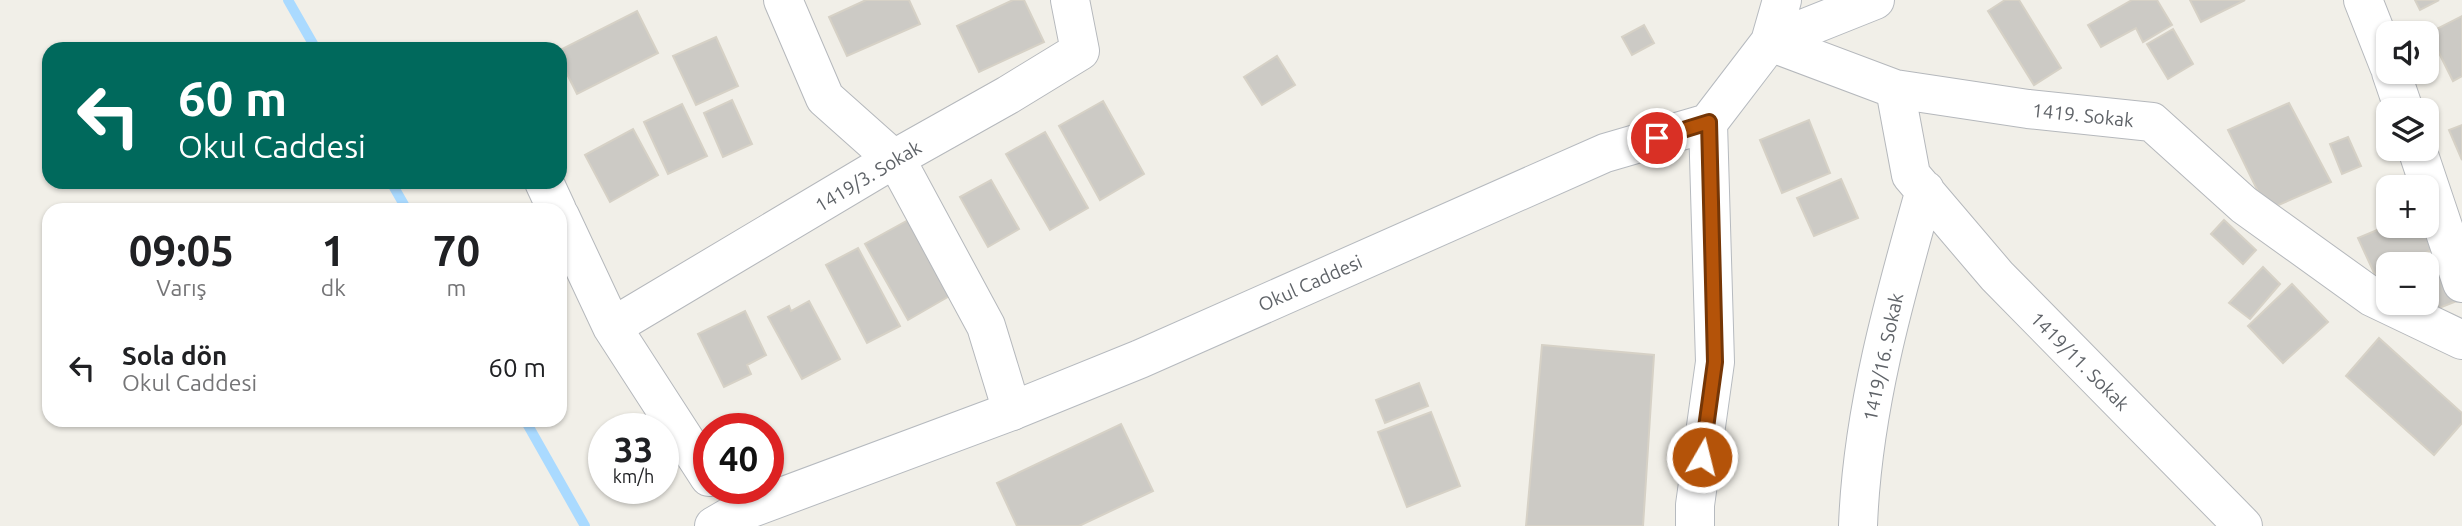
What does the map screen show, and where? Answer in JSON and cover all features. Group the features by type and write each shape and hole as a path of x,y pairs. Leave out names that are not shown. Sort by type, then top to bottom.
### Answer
{"street":[{"path":"783,0 825,98 894,159 986,326 1012,411"},
{"name":"1419/3. Sokak","path":"612,327 1080,51 1070,0"},
{"path":"1695,526 1695,505 1715,362 1709,122 1770,42 1782,0"},
{"path":"1770,42 1875,0"},
{"path":"2363,0 2376,33"},
{"name":"1419. Sokak","path":"1770,42 1895,89 2028,109 2152,122 2244,205 2372,297 2462,340"},
{"name":"1419/11. Sokak","path":"1895,89 1911,175 1997,276 2243,526"},
{"name":"Okul Caddesi","path":"721,510 1012,411 1140,359 1605,153 1709,122"},
{"path":"2421,161 2462,283"},
{"name":"1419/16. Sokak","path":"1858,526 1860,474 1892,305 1925,190"},
{"path":"567,231 612,327 693,452"}],"building":[{"path":"866,0 909,0 920,24 847,56 829,17"},
{"path":"1013,0 1024,0 1044,42 979,72 957,26"},
{"path":"2005,0 2019,0 2061,68 2034,85 1988,11"},
{"path":"2132,0 2157,0 2172,25 2143,42 2136,28 2101,47 2088,25"},
{"path":"2190,0 2245,0 2201,22"},
{"path":"2415,0 2439,0 2420,10"},
{"path":"637,11 658,53 577,94 567,74 567,46"},
{"path":"2462,16 2462,76 2453,81 2439,53 2439,28"},
{"path":"1644,25 1654,43 1632,55 1622,37"},
{"path":"2173,29 2193,64 2168,79 2147,44"},
{"path":"716,37 738,86 696,105 673,56"},
{"path":"1277,56 1295,85 1262,105 1244,77"},
{"path":"732,100 752,144 723,157 704,113"},
{"path":"1103,101 1144,174 1100,200 1059,126"},
{"path":"2289,103 2331,182 2267,210 2228,130"},
{"path":"682,104 707,156 668,174 644,122"},
{"path":"1809,120 1830,173 1782,193 1760,140"},
{"path":"2462,125 2462,160 2449,130"},
{"path":"633,129 658,175 610,202 585,155"},
{"path":"1045,132 1088,208 1050,230 1006,154"},
{"path":"2348,137 2361,166 2342,174 2330,144"},
{"path":"1841,179 1858,218 1814,236 1797,198"},
{"path":"991,180 1019,229 988,247 960,197"},
{"path":"910,219 953,294 908,320 865,244"},
{"path":"2224,220 2256,250 2243,264 2211,234"},
{"path":"2376,230 2376,238 2432,238 2437,248 2428,252 2376,252 2375,275 2358,238"},
{"path":"858,248 900,326 867,343 826,265"},
{"path":"2439,258 2457,301 2439,308"},
{"path":"2263,267 2280,284 2250,319 2229,303"},
{"path":"2292,284 2328,322 2283,363 2248,326"},
{"path":"809,301 840,359 802,379 768,317 789,306 791,311"},
{"path":"745,311 766,355 747,365 751,374 724,387 698,334"},
{"path":"2379,338 2462,413 2462,423 2434,455 2346,376"},
{"path":"1542,345 1654,355 1643,526 1526,526"},
{"path":"1419,383 1428,406 1385,423 1376,400"},
{"path":"1431,412 1460,486 1407,507 1378,432"},
{"path":"1121,424 1153,491 1079,526 1017,526 997,483"}],"waterway":[{"path":"288,0 312,42"},
{"path":"395,189 403,203"},
{"path":"529,427 585,526"}],"route":[{"path":"1657,138 1709,122 1715,362 1702,457"}]}
